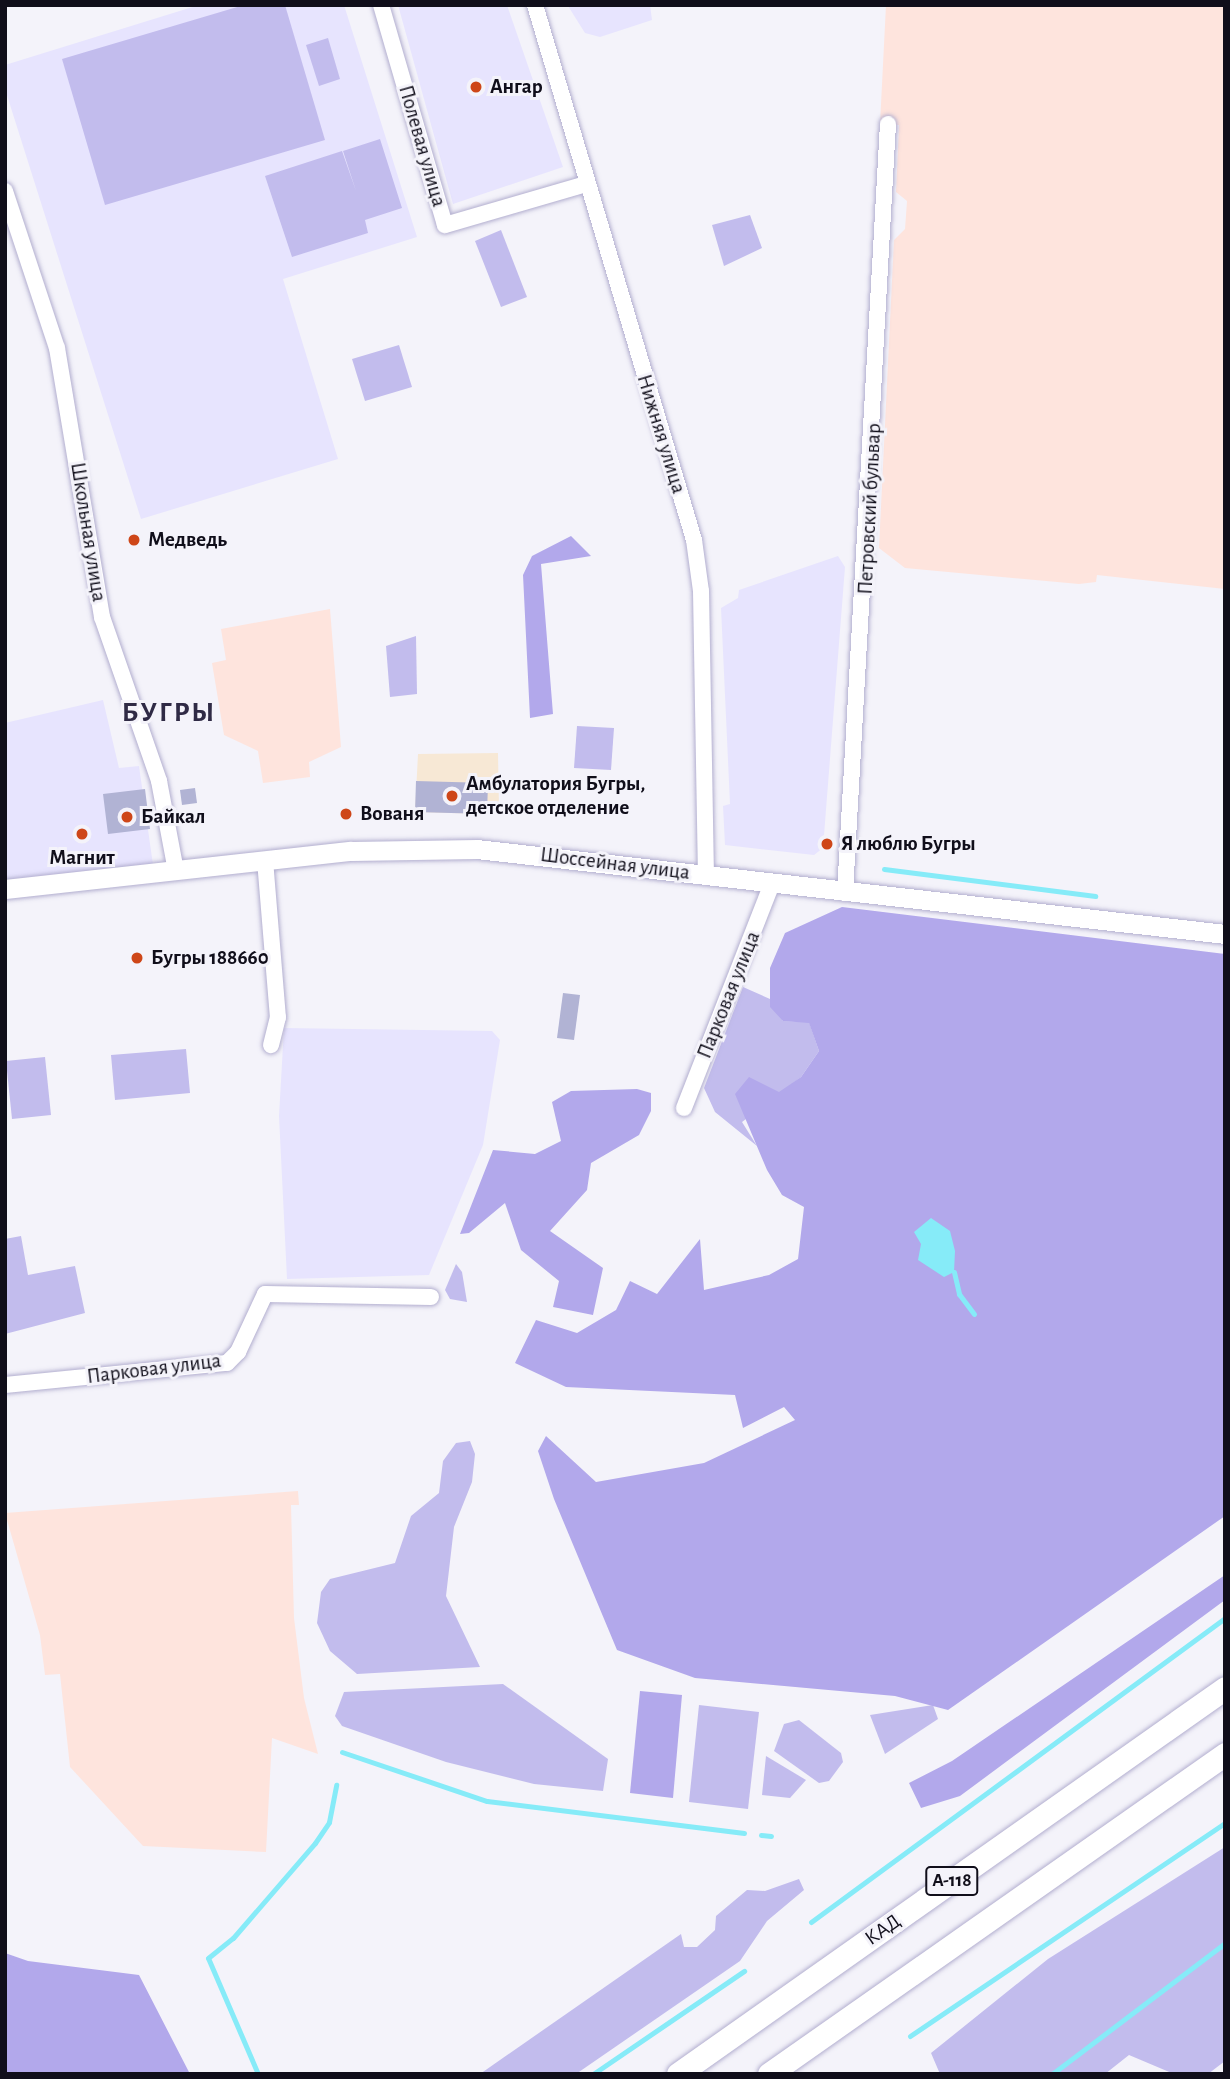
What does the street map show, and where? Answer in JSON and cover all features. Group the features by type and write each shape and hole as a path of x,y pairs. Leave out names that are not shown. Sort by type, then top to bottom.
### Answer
{"highway":[{"name":"КАД","path":"678,2074 1225,1688"},
{"name":"А-118","path":"769,2074 1225,1754"}],"main road":[{"name":"Шоссейная улица","path":"5,889 265,860 421,846 706,875 845,893 1225,934"}],"street":[{"name":"Полевая улица","path":"381,5 444,225 586,184"},
{"name":"Нижняя улица","path":"535,5 586,184 694,540 701,591 706,875"},
{"name":"Петровский бульвар","path":"845,893 888,124"},
{"name":"Школьная улица","path":"5,191 57,348 102,617 159,781 176,871"},
{"path":"265,860 278,1017 271,1045"},
{"name":"Парковая улица","path":"684,1108 772,883"},
{"name":"Парковая улица","path":"5,1385 227,1363 238,1352 265,1294 430,1297"}],"shaded area":[{"path":"199,5 344,5 417,237 283,279 338,459 141,519 5,89 5,65"},
{"path":"244,5 285,5 325,140 105,205 62,59"},
{"path":"398,5 507,5 563,167 453,204"},
{"path":"559,5 650,5 652,20 600,37 585,33 568,6"},
{"path":"886,5 1225,5 1225,589 1097,575 1096,582 1079,584 905,568 879,548 894,240 905,229 907,201 896,192 899,125 880,124"},
{"path":"328,38 340,79 319,86 306,45"},
{"path":"380,139 402,208 365,220 368,233 292,257 265,176 342,151 356,191 343,151"},
{"path":"750,215 762,248 724,266 712,225"},
{"path":"501,230 527,297 501,307 475,241"},
{"path":"399,345 412,387 365,401 352,359"},
{"path":"571,536 591,556 541,564 553,714 530,718 523,575 532,556"},
{"path":"838,556 845,567 823,848 814,855 725,845 723,806 730,804 721,608 738,598 739,590"},
{"path":"330,609 341,747 309,762 310,777 263,783 258,751 224,735 212,663 226,660 221,629"},
{"path":"416,636 417,694 390,697 386,646"},
{"path":"103,700 119,768 139,766 153,865 5,880 5,723"},
{"path":"577,726 614,728 611,770 574,768"},
{"path":"498,753 499,808 488,808 487,814 415,812 418,754"},
{"path":"842,907 1225,954 1225,1516 948,1710 895,1696 695,1678 617,1650 554,1499 538,1451 546,1436 596,1482 704,1463 795,1420 784,1407 743,1428 735,1395 566,1387 515,1363 536,1320 577,1333 616,1310 630,1281 657,1294 700,1239 704,1290 769,1275 798,1259 804,1207 782,1195 767,1170 735,1094 749,1077 779,1092 801,1077 819,1051 809,1023 783,1021 770,1007 770,968 785,933"},
{"path":"743,987 770,999 783,1021 809,1022 819,1051 801,1077 742,1122 757,1146 715,1112 704,1088"},
{"path":"284,1028 492,1031 500,1040 483,1145 429,1275 287,1279 279,1116"},
{"path":"186,1049 190,1093 115,1100 111,1055"},
{"path":"45,1057 51,1115 12,1119 6,1061"},
{"path":"637,1089 651,1093 651,1111 639,1135 591,1163 587,1190 550,1231 603,1268 593,1315 553,1307 559,1281 521,1250 505,1203 469,1233 460,1234 493,1150 535,1154 561,1141 552,1102 571,1091"},
{"path":"21,1236 28,1275 75,1266 85,1313 5,1334 5,1239"},
{"path":"456,1264 462,1272 467,1302 450,1299 445,1290"},
{"path":"470,1441 475,1454 472,1482 454,1527 446,1596 480,1667 357,1674 330,1651 317,1623 321,1592 330,1579 395,1563 411,1516 439,1493 443,1461 456,1443"},
{"path":"298,1491 299,1505 291,1505 294,1618 304,1698 318,1754 272,1738 266,1852 143,1846 70,1767 60,1674 45,1675 40,1635 5,1513"},
{"path":"1225,1575 1225,1600 960,1796 921,1808 909,1783 952,1761"},
{"path":"503,1684 608,1759 603,1791 534,1784 446,1762 342,1726 335,1716 344,1692"},
{"path":"640,1691 682,1695 673,1798 630,1793"},
{"path":"699,1705 759,1712 748,1809 689,1802"},
{"path":"933,1705 938,1719 885,1754 870,1715"},
{"path":"799,1720 841,1753 843,1762 829,1781 819,1783 774,1751 784,1724"},
{"path":"766,1756 806,1780 790,1798 762,1795"},
{"path":"1225,1847 1225,2061 1208,2074 1174,2074 1129,2055 1105,2074 940,2074 931,2053 1048,1959"},
{"path":"799,1879 804,1890 767,1921 740,1961 576,2074 480,2074 681,1934 684,1947 697,1947 715,1930 716,1916 747,1890 765,1891"},
{"path":"5,1953 28,1961 139,1975 190,2074 5,2074"}],"water":[{"path":"931,1218 950,1231 955,1251 954,1272 944,1277 918,1260 921,1244 914,1232"}],"building":[{"name":"Амбулатория Бугры, детское отделение","path":"416,781 488,783 487,814 415,812"},
{"path":"195,788 197,803 182,805 180,790"},
{"name":"Байкал","path":"145,789 150,829 108,834 103,794"},
{"path":"563,993 580,995 574,1040 557,1038"}],"waterway":[{"path":"884,869 1095,896"},
{"path":"954,1272 959,1294 974,1314"},
{"path":"811,1922 1225,1618"},
{"path":"342,1752 487,1801 744,1833"},
{"path":"258,2074 208,1958 233,1938 315,1843 329,1822 336,1785"},
{"path":"910,2036 1225,1823"},
{"path":"761,1835 771,1836"},
{"path":"1052,2074 1225,1943"},
{"path":"593,2074 744,1971"}],"place":[{"name":"Ангар","path":"476,87"},
{"name":"Медведь","path":"134,540"},
{"name":"Амбулатория Бугры, детское отделение","path":"452,796"},
{"name":"Вованя","path":"346,814"},
{"name":"Байкал","path":"127,817"},
{"name":"Магнит","path":"82,834"},
{"name":"Я люблю Бугры","path":"827,844"},
{"name":"Бугры 188660","path":"137,958"}],"district":[{"name":"БУГРЫ","path":"169,713"}]}
